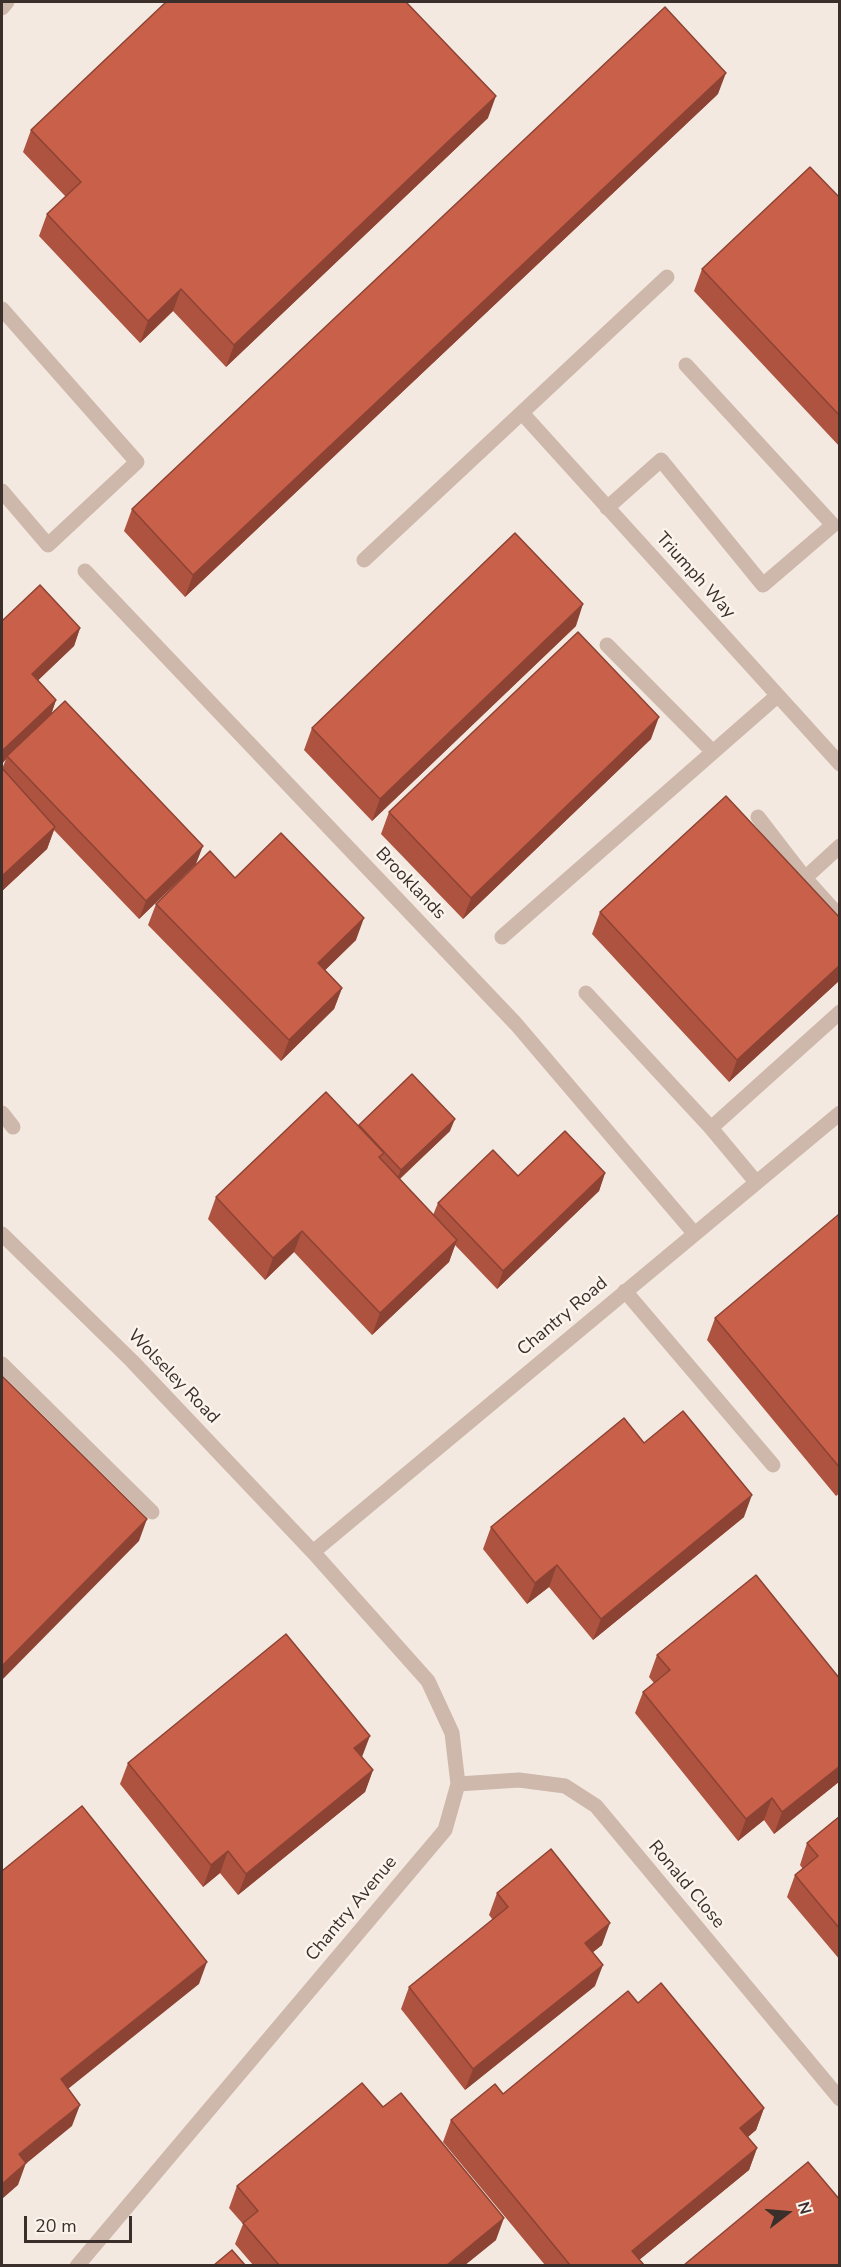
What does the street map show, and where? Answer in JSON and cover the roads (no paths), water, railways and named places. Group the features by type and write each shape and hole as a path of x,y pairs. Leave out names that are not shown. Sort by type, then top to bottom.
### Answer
{"street":[{"path":"2,8 7,2"},
{"path":"364,560 668,277"},
{"path":"2,309 137,462 48,545 2,491"},
{"path":"608,508 661,460 763,585 833,525 686,365"},
{"name":"Triumph Way","path":"522,413 840,764"},
{"name":"Brooklands","path":"85,572 516,1024 694,1233"},
{"path":"607,645 713,752"},
{"path":"502,938 777,696"},
{"path":"758,817 805,878 840,917"},
{"path":"805,878 840,846"},
{"path":"586,993 711,1128 756,1182"},
{"path":"711,1128 840,1012"},
{"path":"2,1113 13,1127"},
{"name":"Chantry Road","path":"313,1552 840,1113"},
{"name":"Wolseley Road","path":"2,1234 132,1361 313,1552"},
{"path":"625,1291 773,1465"},
{"path":"2,1364 152,1512"},
{"name":"Chantry Avenue","path":"77,2265 445,1830 458,1784 452,1732 428,1681 313,1552"},
{"name":"Ronald Close","path":"458,1784 519,1780 565,1786 596,1806 840,2098"}]}
